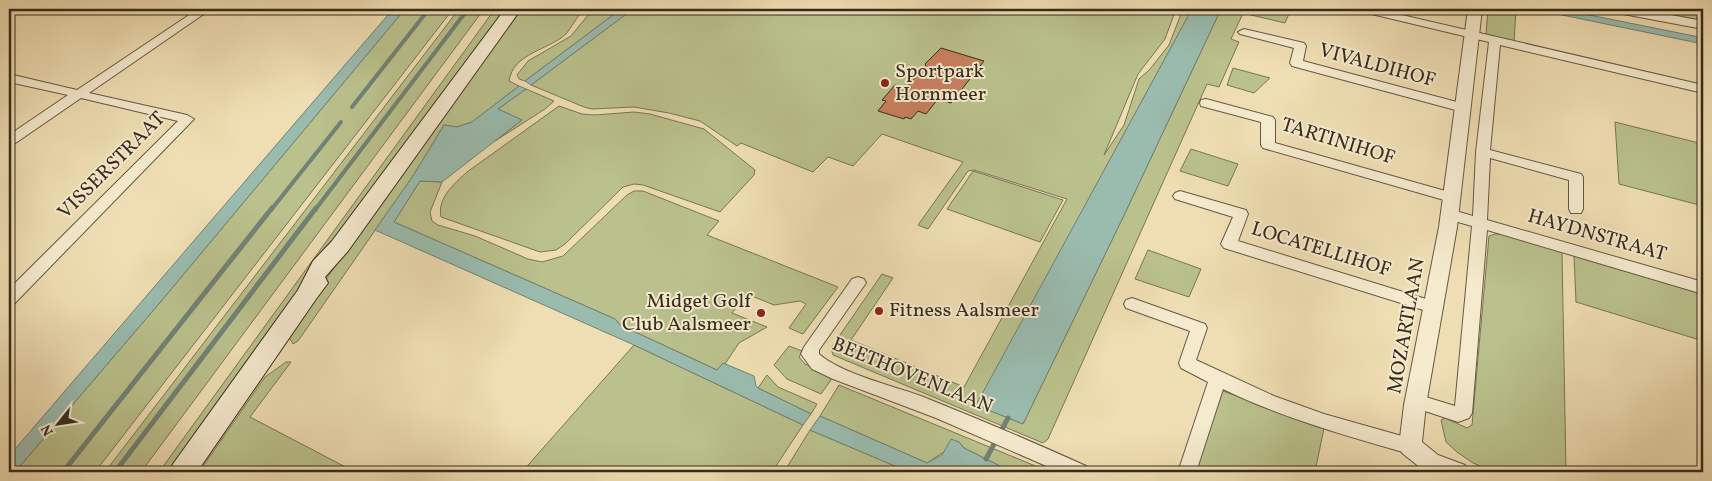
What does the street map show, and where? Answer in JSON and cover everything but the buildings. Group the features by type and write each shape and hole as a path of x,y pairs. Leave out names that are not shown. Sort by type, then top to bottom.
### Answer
{"main road":[{"path":"182,472 308,293 332,264 340,246 513,9"}],"street":[{"path":"9,142 205,9"},
{"path":"1363,9 1471,36 1703,89"},
{"name":"MOZARTLAAN","path":"1410,446 1450,205 1475,9"},
{"path":"1618,9 1703,25"},
{"name":"VIVALDIHOF","path":"1244,32 1300,46 1296,63 1463,108"},
{"path":"1416,401 1458,415 1463,413 1480,223 1483,152 1495,40"},
{"path":"9,78 78,94"},
{"name":"VISSERSTRAAT","path":"9,299 187,119 78,94"},
{"name":"TARTINIHOF","path":"1206,104 1268,120 1268,145 1450,205"},
{"path":"1483,152 1576,177 1576,209"},
{"name":"LOCATELLIHOF","path":"1180,196 1240,214 1229,244 1434,307"},
{"path":"1450,205 1480,223"},
{"name":"HAYDNSTRAAT","path":"1480,223 1703,288"},
{"name":"BEETHOVENLAAN","path":"858,283 812,347 810,354 813,361 840,374 974,424 1079,472"},
{"path":"1132,304 1198,328 1187,363 1216,380 1322,422 1410,446 1430,462 1457,472"},
{"path":"1187,472 1216,380"}],"green space":[{"path":"405,9 453,9 95,472 15,472 163,299"},
{"path":"459,9 484,9 141,472 105,472"},
{"path":"495,9 506,9 172,472 159,472"},
{"path":"517,9 576,9 580,14 566,34 517,64 509,81 519,86 472,122 457,127 444,125 413,176 298,341 293,344 289,337 293,326"},
{"path":"593,9 621,9 525,81 519,79 517,75 528,61 571,36"},
{"name":"Sportpark Hornmeer","path":"633,9 1176,9 1165,39 1138,74 1104,155 1124,125 1139,79 1150,69 1169,45 1183,9 1192,9 977,405 1023,424 1221,9 1245,9 1231,39 1239,42 1219,87 1207,84 1048,439 1043,443 833,355 831,348 882,274 893,278 851,340 964,387 1067,199 974,170 968,171 928,229 918,225 963,162 882,134 853,166 828,157 813,172 741,143 737,146 700,121 634,107 592,109 531,85"},
{"path":"1254,9 1291,9 1285,23 1251,15"},
{"path":"1488,9 1516,9 1514,42 1486,34"},
{"path":"1636,9 1703,10 1703,22"},
{"path":"1233,68 1270,78 1254,93 1227,85"},
{"path":"526,89 554,101 545,109 495,141 522,120 498,109"},
{"path":"559,106 582,114 634,112 650,114 704,129 755,170 754,175 720,212 643,185 634,184 623,187 565,244 556,250 540,252 441,217 440,210 444,198 467,172"},
{"path":"1615,122 1703,144 1703,206 1619,184"},
{"path":"1191,149 1238,164 1228,186 1180,171"},
{"path":"973,171 1063,200 1040,242 947,209"},
{"path":"420,181 442,182 430,212 432,221 438,225 475,236 528,259 542,262 563,256 627,195 634,191 643,191 719,221 707,235 838,287 803,334 789,328 806,304 800,301 774,305 747,294 732,313 767,327 739,343 725,364 717,370 620,325 615,319 394,222"},
{"path":"1504,234 1562,252 1566,472 1495,472 1473,463 1446,442 1441,420 1445,418 1467,428 1472,425 1489,236"},
{"path":"1148,250 1201,269 1189,297 1135,279"},
{"path":"1574,255 1703,294 1703,341 1576,302"},
{"path":"634,345 803,425 772,472 522,472"},
{"path":"789,346 802,351 799,357 805,364 828,374 831,380 821,394 787,379 774,365"},
{"path":"286,362 291,362 250,417 355,472 199,472 265,377"},
{"path":"767,375 778,387 817,404 811,414 758,388"},
{"path":"839,385 1050,472 1012,472 964,448 959,442 927,463 820,416"},
{"path":"1216,391 1223,391 1324,428 1315,472 1192,472"},
{"path":"810,430 909,472 784,472"}],"shaded area":[{"path":"393,9 405,9 163,299 15,472 9,472 9,456"},
{"path":"621,9 633,9 531,85 525,81"},
{"path":"1192,9 1221,9 1023,424 976,405"},
{"path":"1533,9 1560,9 1694,36 1703,38 1703,44"},
{"path":"519,86 526,89 498,109 522,120 442,182 420,181 394,222 615,319 620,325 717,370 723,363 754,376 758,388 811,414 803,425 634,345 375,230 413,176 444,125 457,127 472,122"},
{"path":"820,416 927,463 942,455 951,439 959,442 964,448 1012,472 909,472 810,430"}],"waterway":[{"path":"352,107 429,9"},
{"path":"315,210 468,9"},
{"path":"271,210 341,122"},
{"path":"63,472 272,208"},
{"path":"115,472 316,208"},
{"path":"986,459 1008,418"}],"place":[{"name":"Sportpark Hornmeer","path":"885,83"},
{"name":"Fitness Aalsmeer","path":"879,311"},
{"name":"Midget Golf Club Aalsmeer","path":"761,313"}]}
